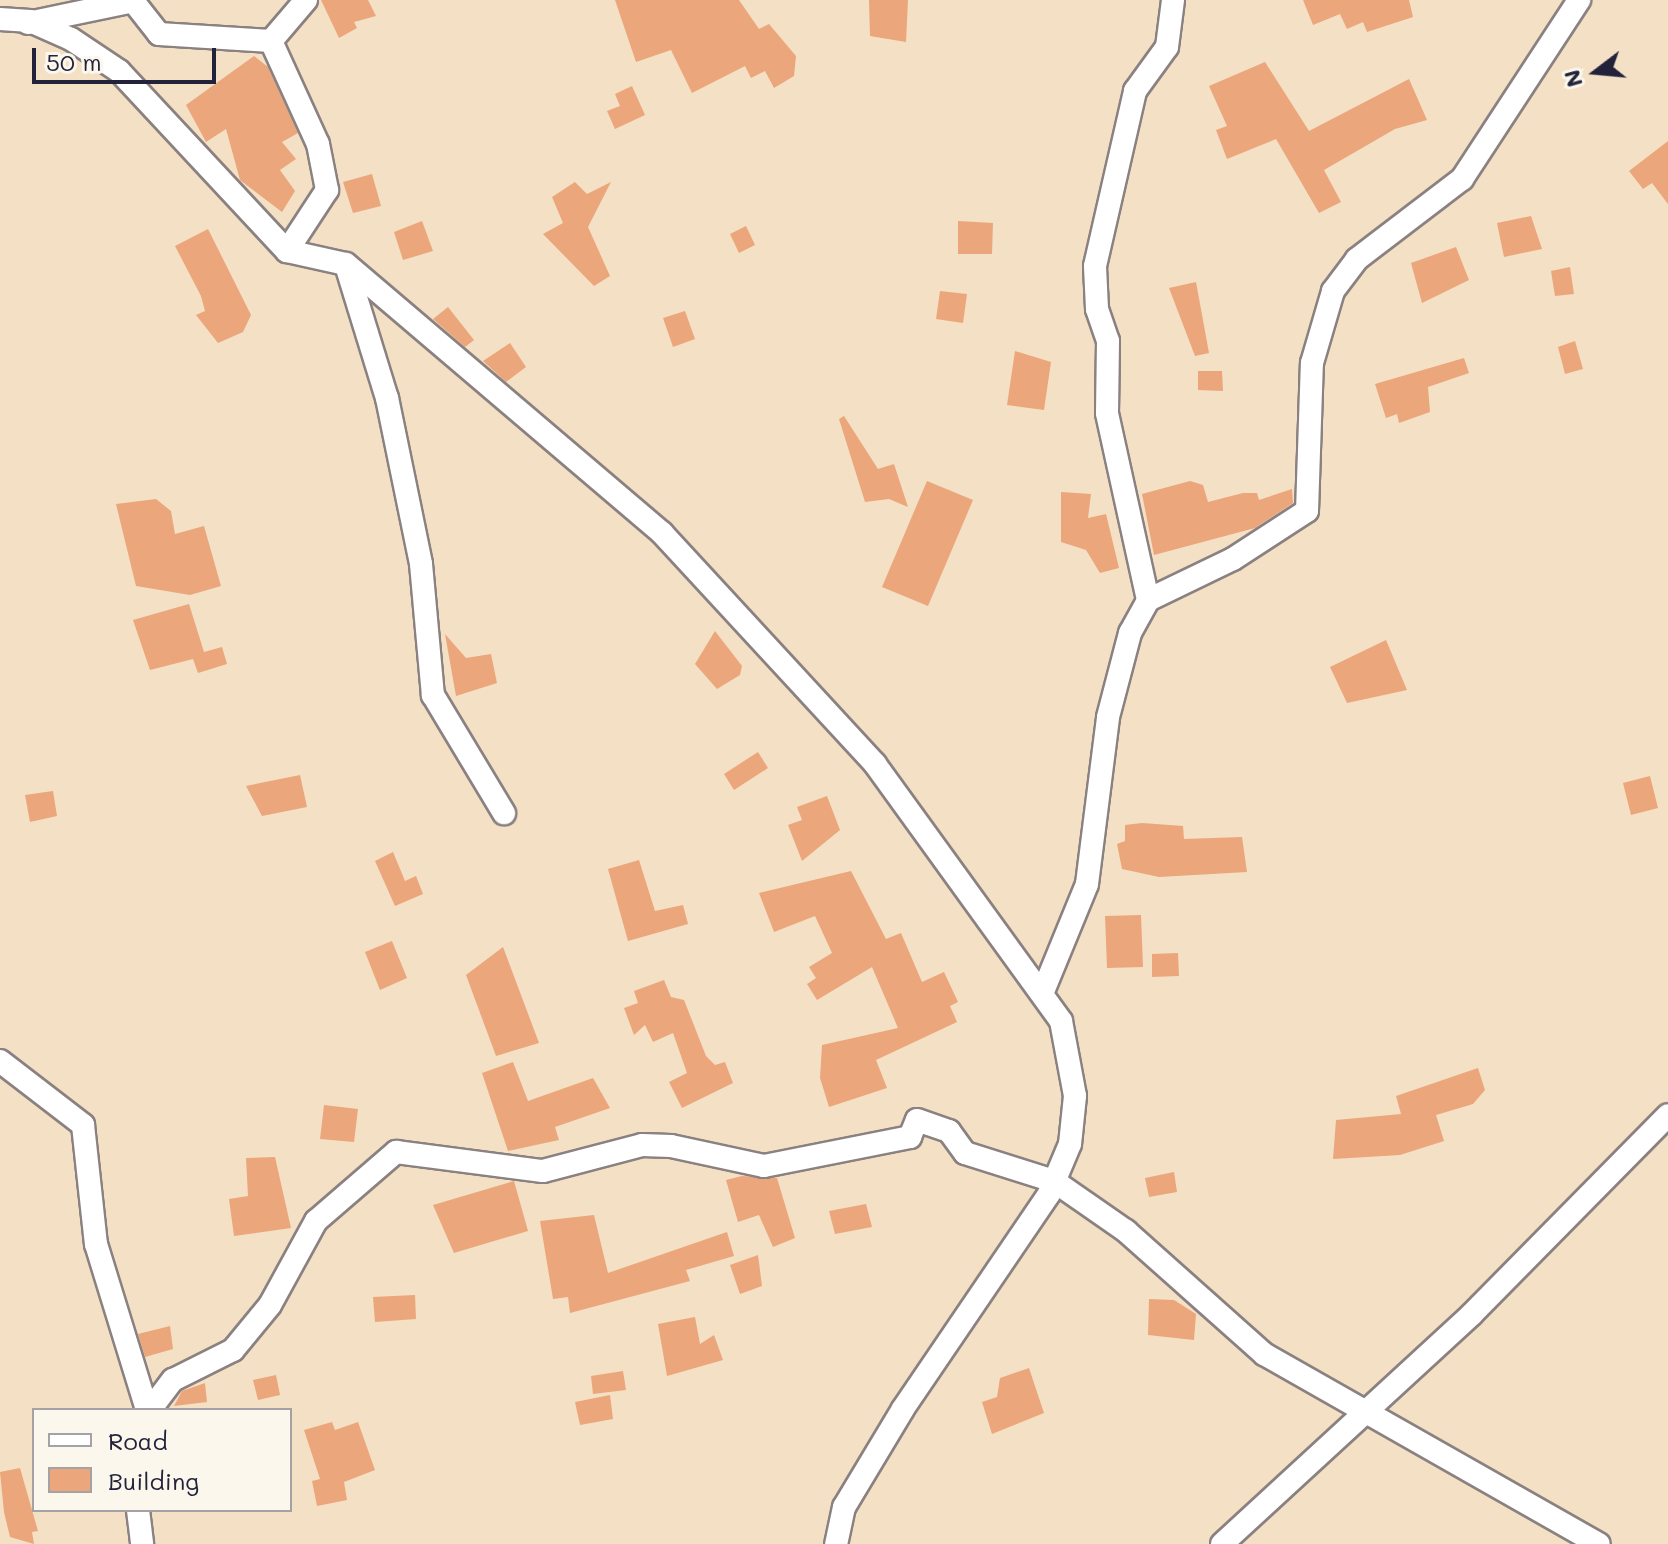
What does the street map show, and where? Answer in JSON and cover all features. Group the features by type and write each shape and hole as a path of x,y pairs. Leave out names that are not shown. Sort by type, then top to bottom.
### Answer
{"street":[{"path":"271,41 306,0"},
{"path":"1148,600 1107,413 1108,341 1097,309 1095,266 1135,91 1167,47 1173,0"},
{"path":"1044,989 1087,884 1108,717 1130,633 1148,600 1233,559 1307,511 1312,363 1333,291 1357,259 1462,179 1579,0"},
{"path":"0,34 30,21 133,1 159,34 271,41"},
{"path":"0,19 30,21 119,71 287,251 346,264 662,533 875,764 1044,989 1061,1021 1075,1096 1070,1144 1019,1248 882,1443 844,1507 836,1544"},
{"path":"271,41 318,144 327,190 287,251"},
{"path":"346,264 387,398 421,564 433,695 504,813"},
{"path":"0,1061 83,1125 96,1244 148,1408"},
{"path":"1222,1544 1526,1261 1668,1115"},
{"path":"151,1408 173,1380 233,1350 270,1305 316,1221 396,1152 543,1171 642,1145 671,1146 764,1166 910,1137 917,1120 949,1131 965,1153 1054,1181 1126,1231 1264,1354 1360,1415 1449,1454 1599,1544"},
{"path":"138,1512 142,1544"}],"building":[{"path":"321,0 368,0 376,16 354,22 357,28 339,38"},
{"path":"615,0 739,0 759,29 769,24 796,56 794,76 774,88 765,71 751,78 745,66 692,93 671,50 636,62"},
{"path":"869,0 908,0 906,42 870,36"},
{"path":"1303,0 1409,0 1413,17 1367,32 1363,22 1347,29 1340,14 1313,25"},
{"path":"254,56 268,67 298,133 282,142 296,159 280,170 295,191 282,212 240,180 226,129 206,142 186,105"},
{"path":"1265,62 1309,131 1409,79 1427,120 1395,129 1324,170 1341,202 1319,213 1276,139 1227,159 1216,130 1227,126 1209,86"},
{"path":"632,86 645,115 615,129 607,111 620,106 615,94"},
{"path":"1668,141 1668,204 1652,183 1643,189 1629,171"},
{"path":"372,174 381,206 353,213 343,182"},
{"path":"575,182 587,194 611,182 588,227 610,276 594,286 543,234 563,223 552,197"},
{"path":"1531,216 1542,249 1504,257 1497,223"},
{"path":"422,221 433,251 403,260 394,232"},
{"path":"958,221 993,223 992,254 958,254"},
{"path":"746,226 755,245 739,253 730,234"},
{"path":"208,229 251,315 243,332 218,343 196,315 205,311 201,296 175,246"},
{"path":"1456,247 1469,280 1422,303 1411,263"},
{"path":"1570,267 1574,294 1555,296 1551,271"},
{"path":"1196,282 1209,353 1195,356 1169,288"},
{"path":"940,291 967,294 963,323 936,319"},
{"path":"448,307 474,340 465,347 433,319"},
{"path":"685,311 695,339 673,347 663,318"},
{"path":"1575,341 1583,369 1565,374 1558,347"},
{"path":"510,343 526,367 506,382 483,361"},
{"path":"1015,351 1051,362 1044,410 1007,405"},
{"path":"1464,358 1469,373 1428,387 1430,412 1399,423 1397,414 1386,418 1375,384"},
{"path":"1198,371 1222,371 1223,391 1198,390"},
{"path":"844,416 878,469 894,464 908,507 889,499 865,502 839,419"},
{"path":"927,481 973,500 928,606 882,587"},
{"path":"1190,481 1203,485 1208,502 1243,493 1257,493 1259,500 1292,489 1293,503 1255,528 1154,555 1142,494"},
{"path":"1061,492 1091,494 1088,518 1106,514 1119,568 1100,573 1086,550 1061,542"},
{"path":"156,499 171,511 175,534 204,526 221,586 190,595 136,586 116,504"},
{"path":"189,604 204,652 222,647 227,664 198,673 193,659 150,670 133,620"},
{"path":"715,631 742,666 740,675 717,689 695,664"},
{"path":"445,634 466,658 491,654 497,683 456,696"},
{"path":"1386,640 1407,690 1347,703 1330,667"},
{"path":"758,752 768,768 734,790 724,774"},
{"path":"300,775 307,807 262,816 246,786"},
{"path":"1650,776 1658,808 1631,815 1623,783"},
{"path":"53,791 57,816 30,822 25,795"},
{"path":"827,796 840,830 802,861 788,825 802,820 797,807"},
{"path":"1125,825 1183,826 1184,839 1242,837 1247,872 1159,877 1122,869 1117,844 1125,841"},
{"path":"393,852 405,881 416,876 423,894 395,906 375,861"},
{"path":"639,860 655,911 683,905 688,924 628,941 608,869"},
{"path":"851,871 886,939 901,933 922,982 944,972 958,1002 950,1006 957,1022 876,1060 887,1088 829,1107 820,1078 822,1045 898,1028 872,967 817,1000 807,984 816,978 809,967 832,953 815,916 774,932 759,893"},
{"path":"1141,915 1143,967 1107,968 1105,916"},
{"path":"392,941 407,978 380,990 365,952"},
{"path":"503,947 539,1043 496,1056 466,975"},
{"path":"1178,953 1179,976 1152,977 1152,954"},
{"path":"664,980 671,997 684,1000 706,1056 715,1065 725,1062 733,1083 682,1108 669,1082 687,1073 673,1033 653,1042 645,1025 634,1035 624,1008 638,1003 634,991"},
{"path":"513,1062 528,1101 593,1078 610,1108 555,1127 559,1140 508,1151 482,1073"},
{"path":"1478,1068 1485,1090 1473,1104 1436,1115 1444,1141 1400,1155 1333,1159 1336,1120 1401,1114 1396,1096"},
{"path":"324,1105 358,1109 354,1142 320,1139"},
{"path":"275,1157 291,1228 234,1236 229,1199 248,1196 246,1158"},
{"path":"1174,1172 1177,1192 1149,1197 1145,1178"},
{"path":"742,1176 777,1178 795,1238 773,1247 759,1215 738,1222 726,1180"},
{"path":"514,1181 528,1231 454,1253 433,1205"},
{"path":"866,1204 872,1227 835,1234 829,1211"},
{"path":"594,1215 608,1273 727,1232 734,1256 686,1270 690,1281 570,1313 568,1297 553,1299 540,1221"},
{"path":"758,1255 762,1286 740,1294 730,1265"},
{"path":"415,1295 416,1319 375,1322 373,1297"},
{"path":"1149,1299 1174,1300 1196,1314 1194,1340 1148,1335"},
{"path":"695,1317 700,1344 714,1335 723,1360 667,1376 658,1324"},
{"path":"170,1326 173,1349 145,1357 138,1334"},
{"path":"1029,1368 1044,1413 992,1434 982,1402 997,1397 1000,1378"},
{"path":"623,1371 626,1390 593,1394 591,1376"},
{"path":"276,1375 280,1395 258,1400 253,1380"},
{"path":"205,1383 207,1402 174,1406 182,1391"},
{"path":"610,1395 613,1419 580,1425 575,1402"},
{"path":"332,1422 335,1430 358,1422 375,1470 344,1482 347,1500 317,1506 312,1481 320,1479 304,1430"},
{"path":"20,1468 38,1531 32,1532 34,1544 10,1537 0,1472"}]}
